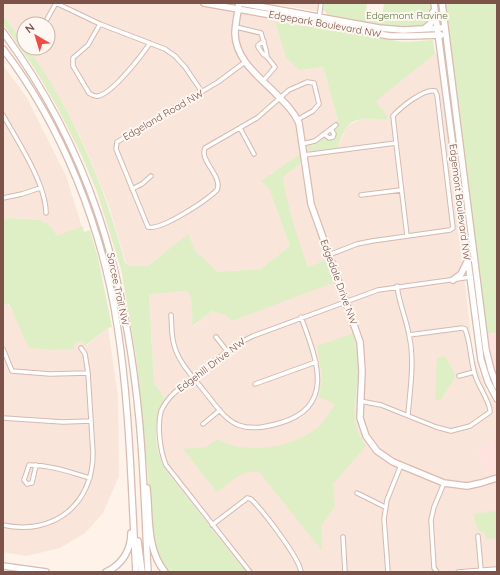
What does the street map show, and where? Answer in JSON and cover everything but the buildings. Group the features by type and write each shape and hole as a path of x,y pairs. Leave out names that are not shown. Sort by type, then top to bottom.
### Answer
{"main road":[{"name":"Edgepark Boulevard NW","path":"204,3 240,5 319,20 390,36 446,35"},
{"name":"Edgemont Boulevard NW","path":"434,3 481,360 488,382 497,399"},
{"path":"422,29 431,24 434,3"},
{"name":"Edgemont Boulevard NW","path":"442,3 486,350 497,386"},
{"name":"Edgedale Drive NW","path":"240,5 236,27 237,45 245,62 290,109 297,120 311,204 358,333 362,352 360,418 366,436 377,451 392,462 444,483 467,486 497,478"},
{"name":"Edgepark Boulevard NW","path":"319,20 384,28 445,28"},
{"name":"Sarcee Trail NW","path":"3,32 29,70 63,129 81,166 105,232 116,272 135,377 142,462 148,572"},
{"name":"Sarcee Trail NW","path":"3,50 32,92 58,140 78,184 92,224 109,284 117,324 125,394 136,572"},
{"path":"453,280 461,274 467,260"},
{"path":"142,462 146,471 153,547 158,564 165,572"},
{"path":"106,572 116,567 121,562 130,544 131,524 128,476 130,467"},
{"path":"133,520 137,528 142,572"},
{"path":"3,566 46,572"}],"street":[{"path":"49,16 56,3 100,24 165,49 182,63 202,92"},
{"path":"319,20 320,3"},
{"path":"100,24 92,39 83,50 74,57 72,62 89,93 93,96 99,96 122,78 150,43"},
{"path":"236,27 260,32 264,41 267,57"},
{"path":"263,81 275,68 258,47 258,45 264,41"},
{"name":"Edgeland Road NW","path":"245,62 223,79 117,142 116,150 148,227 154,227 184,213 211,195 218,187 218,182 204,154 204,149 207,146 257,118 296,86 307,82 314,83 320,104 313,111 297,120"},
{"path":"329,255 364,242 407,236 450,230 453,228 436,95 435,91 430,90 419,95 393,116 407,236"},
{"path":"3,115 40,188 46,203 46,214"},
{"path":"302,144 313,142 336,125"},
{"path":"240,128 254,154"},
{"path":"324,134 329,138 333,137 334,134 331,129"},
{"path":"304,155 396,143"},
{"path":"132,188 142,184 151,176"},
{"path":"3,198 40,188"},
{"path":"361,195 402,190"},
{"name":"Edgehill Drive NW","path":"250,572 166,465 161,448 159,422 164,405 174,393 227,352 244,340 253,336 378,290 397,286 477,277"},
{"path":"397,286 399,302 409,334 412,366 408,415"},
{"path":"171,315 174,348 180,359 220,410 234,423 247,428 266,427 296,417 308,408 316,394 318,382 315,353 302,317"},
{"path":"360,401 381,405 436,427 451,430 464,428 474,424 489,414 491,408 482,392 474,372 465,329 462,328 409,334"},
{"path":"216,337 227,352"},
{"path":"3,525 16,528 26,528 40,526 54,521 64,516 84,494 93,465 88,373 85,354 81,348"},
{"path":"3,349 12,371 50,374 88,373"},
{"path":"255,384 316,362"},
{"path":"459,376 474,372"},
{"path":"203,424 220,410"},
{"path":"3,418 63,422 90,421"},
{"path":"36,465 32,483 27,484 24,480 29,465 36,465 52,467 90,478"},
{"path":"388,572 384,523 385,508 400,465"},
{"path":"437,572 434,568 431,520 434,507 444,483"},
{"path":"357,493 385,508"},
{"path":"212,525 247,498 251,499 291,550 299,563 301,572"},
{"path":"478,536 481,570"},
{"path":"343,537 345,572"},
{"path":"458,572 497,569"}],"shaded area":[{"path":"3,3 324,3 323,12 280,5 275,21 286,58 299,70 323,67 338,120 337,122 339,126 334,130 334,139 327,139 308,149 338,148 346,128 361,119 370,118 387,120 387,116 375,101 435,54 439,54 473,355 488,395 497,406 497,437 477,450 487,474 497,469 497,572 244,572 165,472 161,459 157,423 161,405 165,398 154,383 149,293 187,291 191,298 194,326 212,311 227,316 308,267 288,209 283,177 300,153 277,171 271,173 269,189 290,246 260,269 218,272 192,249 188,235 148,266 131,266 126,263 109,206 79,134 58,95 33,56 56,56 56,16 16,16 16,32 3,15"},
{"path":"3,65 27,98 66,176 82,227 57,237 48,223 41,220 17,218 3,220"},
{"path":"8,304 13,313 74,346 80,341 87,345 108,328 118,397 119,476 103,513 85,533 60,548 26,556 3,552 3,305"},
{"path":"497,333 497,376 492,361 487,334"},
{"path":"497,437 497,469 487,474 477,450"}],"green space":[{"name":"Edgemont Ravine","path":"324,3 367,3 366,14 382,16 384,3 431,3 429,21 422,26 403,28 379,26 327,16 326,12 323,11"},
{"path":"445,3 497,3 497,333 487,334"},
{"path":"3,15 16,32 16,42 3,24"},
{"path":"275,21 404,42 433,40 435,54 376,101 387,116 387,120 361,119 351,123 347,127 338,148 312,151 307,149 307,145 311,144 313,146 325,137 329,140 334,139 334,129 339,126 323,67 299,70 286,58"},
{"path":"26,56 33,56 60,98 74,124 98,178 125,263 131,266 148,266 188,234 194,248 193,249 218,272 260,269 290,246 269,189 261,181 301,153 301,163 283,177 290,212 308,267 327,260 335,282 231,321 227,316 212,311 193,326 191,298 187,291 149,294 154,383 165,398 158,415 156,425 157,444 162,463 166,471 246,572 167,572 155,548 136,356 121,269 97,192 81,154 56,105"},
{"path":"12,218 41,220 48,223 57,236 83,226 84,232 90,230 98,258 112,327 108,328 86,345 82,341 77,342 74,349 54,350 29,348 9,304 3,305 3,220"},
{"path":"354,333 358,373 354,411 360,437 366,446 333,484 335,507 321,525 322,551 260,473 254,471 243,474 217,492 183,449 206,447 218,439 241,447 267,448 294,441 319,427 335,404 319,397 322,377 317,346"},
{"path":"444,356 455,373 454,379 440,401 436,400 435,397 437,358"},
{"path":"497,511 497,538 486,539 485,533 478,530 473,514"}]}
